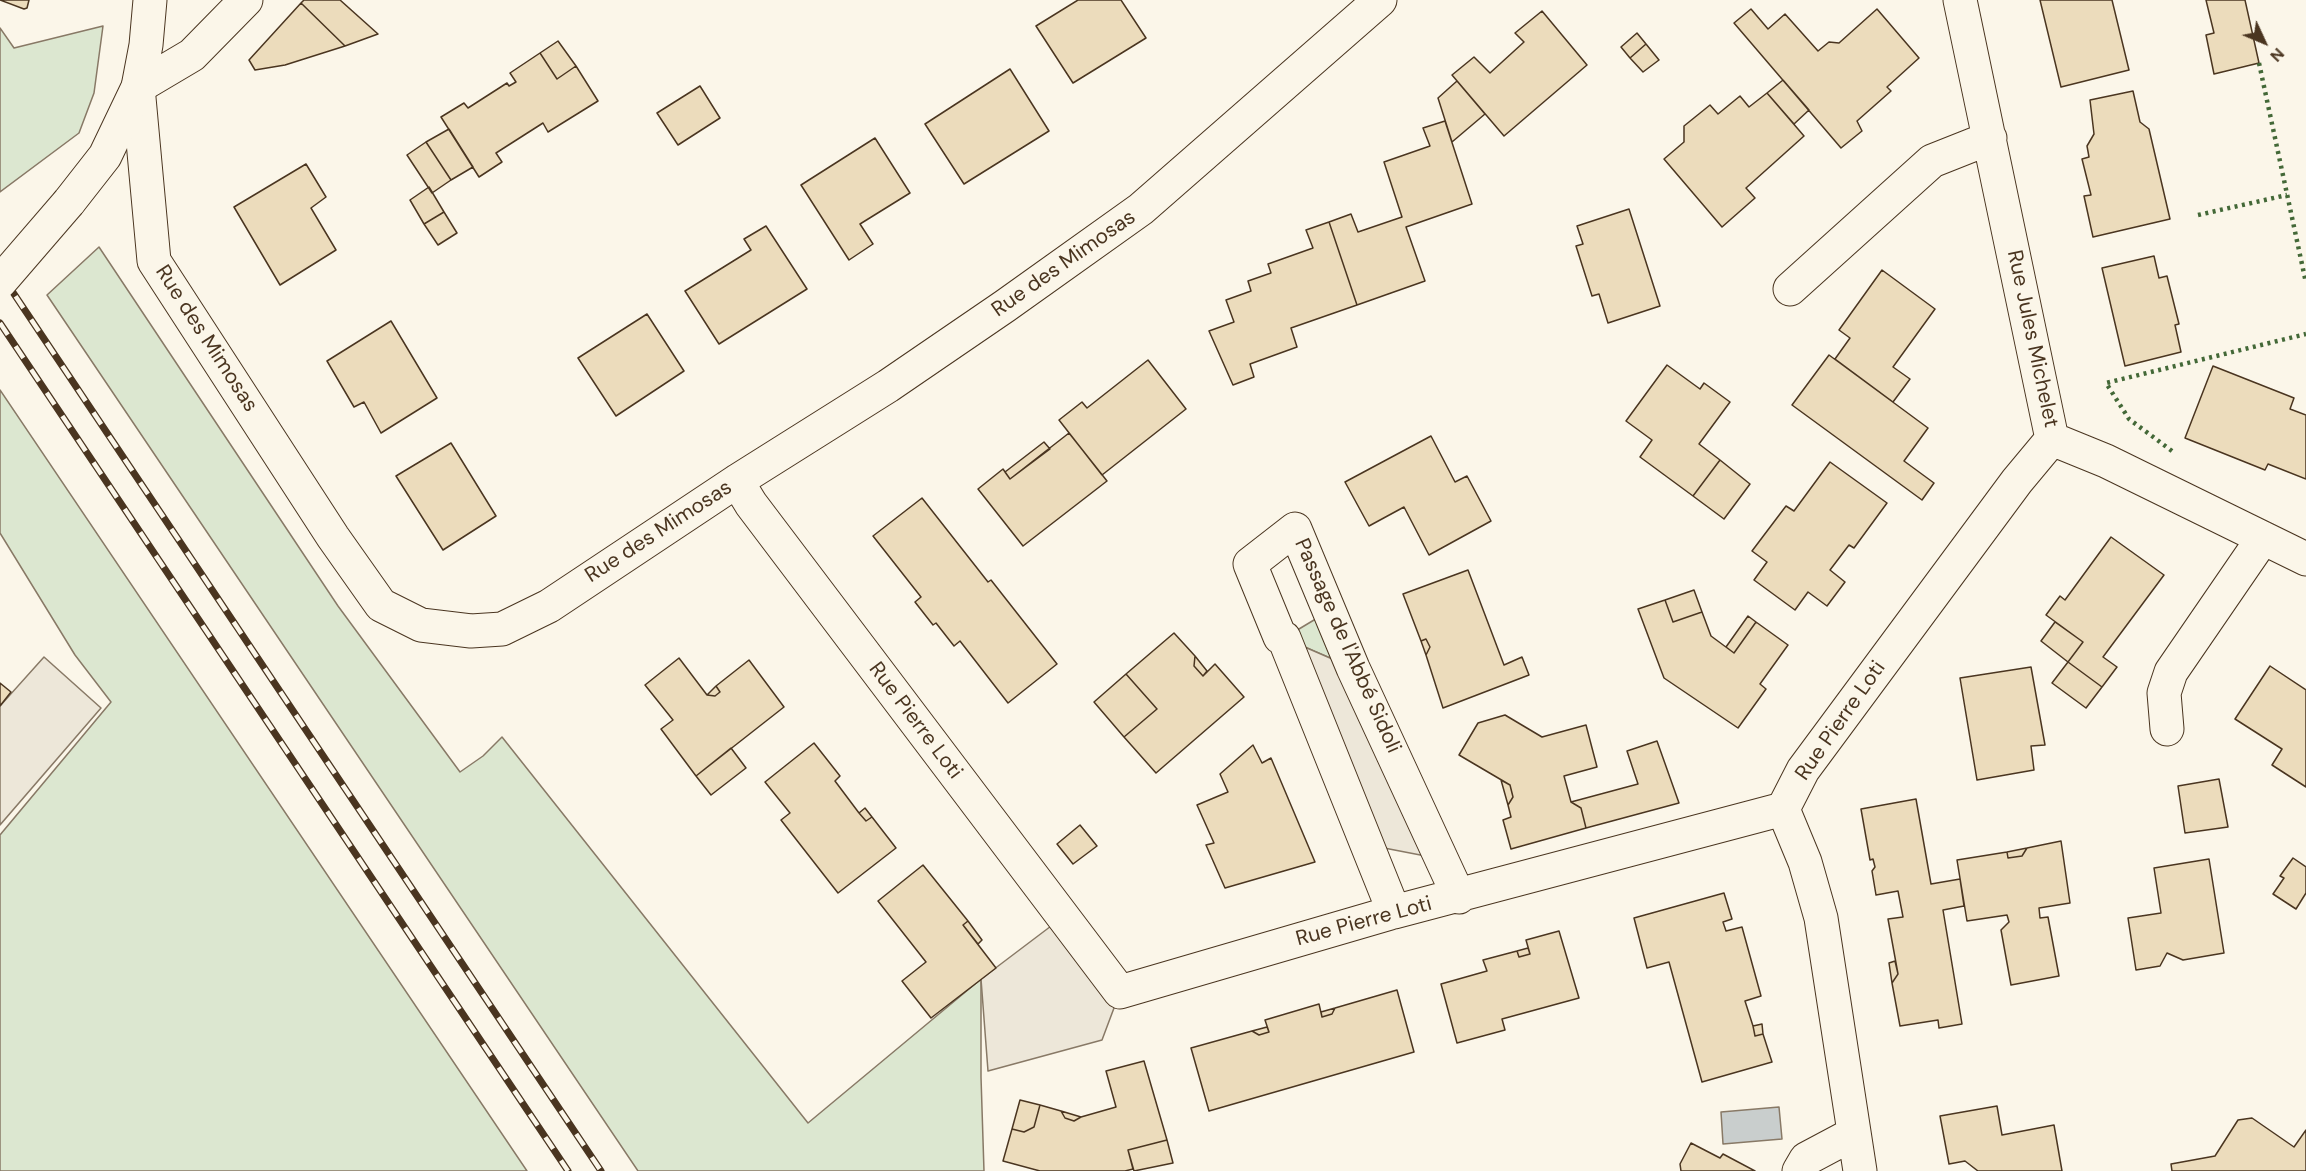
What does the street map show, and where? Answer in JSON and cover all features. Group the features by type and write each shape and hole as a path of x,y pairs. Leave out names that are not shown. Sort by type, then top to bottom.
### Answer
{"street":[{"path":"0,282 105,156 138,87 146,45 150,0"},
{"path":"138,87 192,55 246,0"},
{"name":"Rue des Mimosas","path":"138,87 154,261 333,537 381,605 421,625 471,631 502,629 549,606 737,481 888,386 1141,209 1380,0"},
{"name":"Rue Jules Michelet","path":"1960,0 2052,439 2106,461 2306,559"},
{"path":"1790,289 1932,161 1990,138"},
{"name":"Rue Pierre Loti","path":"737,481 751,504 1120,992 1394,912 1459,897 1783,809 1803,770 2017,481 2052,439"},
{"name":"Passage de l'Abbé Sidoli","path":"1394,912 1284,638 1280,637 1250,564 1295,529 1353,668 1459,897"},
{"path":"2167,729 2164,693 2171,672 2264,538"},
{"path":"1783,809 1805,862 1821,918 1860,1171"},
{"path":"1799,1171 1806,1159 1853,1134"}],"green space":[{"path":"103,26 94,93 79,133 0,192 0,28 14,48"},
{"path":"99,247 338,606 460,772 483,756 502,737 808,1123 981,979 984,1171 638,1171 47,295"},
{"path":"0,390 527,1171 0,1171 0,835 111,702 75,655 0,533"},
{"path":"1319,617 1353,668 1284,638"}],"shaded area":[{"path":"1284,638 1353,668 1441,859 1379,847"},
{"path":"44,657 101,708 0,825 0,706"},
{"path":"1063,917 1120,992 1102,1040 988,1071 981,979"},
{"path":"1779,1107 1782,1139 1723,1144 1721,1112"}],"building":[{"path":"0,0 29,0 27,8 24,9"},
{"path":"304,0 340,0 378,34 345,46 301,3"},
{"path":"1078,0 1121,0 1146,38 1073,83 1036,26"},
{"path":"2040,0 2112,0 2129,70 2061,87"},
{"path":"2206,0 2245,0 2259,63 2214,74 2206,35 2214,33"},
{"path":"301,3 345,46 285,65 255,70 249,60"},
{"path":"1751,9 1768,29 1785,14 1818,51 1829,42 1839,43 1877,9 1919,58 1887,87 1891,91 1857,121 1862,131 1841,148 1734,23"},
{"path":"1542,11 1587,65 1504,136 1452,75 1474,57 1490,73 1524,42 1515,33"},
{"path":"1637,33 1646,44 1630,58 1621,47"},
{"path":"558,41 576,66 557,79 540,53"},
{"path":"1646,44 1659,60 1643,72 1630,58"},
{"path":"540,53 557,79 576,66 598,101 548,132 543,123 496,153 502,162 479,177 441,117 464,103 468,108 507,83 509,86 516,82 510,73"},
{"path":"1010,69 1049,131 964,184 925,124"},
{"path":"1783,80 1809,110 1794,124 1767,93"},
{"path":"1457,81 1485,114 1452,142 1438,98"},
{"path":"700,86 720,118 678,145 657,113"},
{"path":"2133,91 2140,122 2149,129 2170,219 2093,237 2084,196 2091,195 2082,159 2089,157 2087,146 2094,134 2090,100"},
{"path":"1767,93 1804,136 1746,188 1755,198 1722,227 1664,159 1684,142 1684,126 1710,105 1718,114 1740,96 1749,107"},
{"path":"1445,121 1472,204 1406,227 1425,281 1357,305 1329,222 1351,214 1358,232 1402,217 1384,162 1430,146 1423,128"},
{"path":"449,129 473,167 451,180 426,142"},
{"path":"875,138 910,193 860,224 873,244 849,260 801,185"},
{"path":"426,142 451,180 432,193 407,155"},
{"path":"306,164 326,197 311,208 336,250 280,285 234,207"},
{"path":"429,187 444,212 424,224 410,200"},
{"path":"1629,209 1660,306 1608,323 1599,294 1592,296 1576,246 1583,244 1577,226"},
{"path":"444,212 457,233 438,245 424,224"},
{"path":"1329,222 1357,305 1291,328 1297,347 1250,364 1254,377 1233,385 1209,331 1234,322 1226,300 1251,291 1248,281 1271,273 1268,264 1313,248 1306,230"},
{"path":"766,226 807,289 719,344 685,291 751,250 744,239"},
{"path":"2154,256 2159,278 2167,276 2179,324 2175,325 2181,352 2125,366 2102,268"},
{"path":"1882,270 1935,309 1893,367 1910,379 1893,402 1835,359 1850,338 1839,330"},
{"path":"647,314 684,371 616,416 578,358"},
{"path":"391,321 437,398 381,433 364,402 354,407 327,361"},
{"path":"1829,355 1928,428 1904,461 1934,483 1922,500 1792,405"},
{"path":"1148,360 1186,409 1102,475 1059,420 1082,402 1087,408"},
{"path":"1667,365 1700,389 1704,383 1730,402 1699,444 1720,460 1693,496 1640,457 1652,440 1626,421"},
{"path":"2213,366 2294,398 2290,409 2306,415 2306,479 2268,464 2265,470 2185,438"},
{"path":"1069,433 1107,481 1023,546 978,489 1003,469 1010,479"},
{"path":"1431,436 1455,482 1467,476 1491,521 1429,555 1404,507 1369,526 1345,482"},
{"path":"1044,442 1050,449 1010,479 1005,472"},
{"path":"451,443 496,516 443,550 396,476"},
{"path":"1720,460 1750,484 1724,519 1693,496"},
{"path":"1830,462 1887,503 1854,548 1849,545 1830,570 1845,582 1827,606 1808,592 1795,610 1754,580 1767,562 1752,551 1786,506 1794,511"},
{"path":"922,498 1057,664 1008,703 960,641 954,646 936,623 933,625 915,602 921,597 873,536"},
{"path":"2111,537 2164,575 2103,657 2117,667 2102,687 2068,662 2083,642 2046,615 2060,596 2065,600"},
{"path":"1468,570 1504,665 1522,657 1529,675 1443,708 1426,655 1430,647 1426,639 1421,641 1403,594"},
{"path":"1694,590 1702,612 1673,622 1665,600"},
{"path":"1665,600 1673,622 1702,612 1711,636 1734,653 1756,622 1788,645 1760,684 1766,689 1738,728 1664,678 1638,609"},
{"path":"1748,616 1756,622 1734,653 1726,647"},
{"path":"2055,622 2083,642 2068,662 2041,641"},
{"path":"1174,633 1195,656 1194,666 1203,676 1215,664 1244,697 1156,773 1124,737 1157,709 1126,674"},
{"path":"1426,639 1430,647 1426,655 1421,641"},
{"path":"1195,656 1207,671 1203,676 1194,666"},
{"path":"679,658 707,695 715,696 720,692 716,686 749,660 784,707 696,776 661,729 673,720 645,685"},
{"path":"2068,662 2102,687 2086,708 2052,683"},
{"path":"2270,666 2306,690 2306,787 2272,765 2282,749 2235,719"},
{"path":"2031,667 2045,745 2031,746 2034,770 1977,780 1960,678"},
{"path":"1126,674 1157,709 1124,737 1094,702"},
{"path":"0,683 11,692 0,706"},
{"path":"716,686 720,692 715,696 707,695"},
{"path":"1505,715 1542,737 1586,725 1597,767 1564,776 1571,802 1581,808 1586,828 1511,849 1503,820 1511,817 1508,805 1513,797 1510,785 1459,755 1478,723"},
{"path":"1657,741 1679,803 1586,828 1581,808 1571,802 1638,784 1627,751"},
{"path":"814,743 840,776 835,781 859,813 866,821 872,817 896,848 838,893 781,820 790,813 765,782"},
{"path":"1253,745 1262,763 1271,758 1315,862 1225,888 1206,845 1214,843 1197,805 1228,792 1220,774"},
{"path":"731,748 746,768 711,795 696,776"},
{"path":"2219,779 2228,827 2185,833 2178,786"},
{"path":"1501,780 1510,785 1513,797 1508,805"},
{"path":"1916,799 1931,884 1960,879 1964,906 1943,910 1962,1024 1939,1028 1938,1020 1900,1026 1892,983 1898,974 1888,919 1903,917 1898,891 1876,895 1872,871 1875,867 1873,859 1870,860 1861,809"},
{"path":"865,808 872,817 866,821 859,813"},
{"path":"1080,825 1097,846 1073,864 1057,844"},
{"path":"2061,841 2070,903 2039,908 2040,918 2048,917 2059,976 2011,985 2001,930 2009,922 2007,915 1967,921 1957,860 2007,852 2008,858 2022,856 2027,848"},
{"path":"2027,848 2022,856 2008,858 2007,852"},
{"path":"2293,858 2306,867 2306,893 2296,909 2273,894 2284,878 2280,876"},
{"path":"2209,859 2224,953 2183,960 2167,953 2160,966 2136,970 2128,918 2161,913 2154,868"},
{"path":"923,865 968,921 963,925 996,968 931,1018 902,981 926,962 878,901"},
{"path":"1724,893 1732,919 1723,922 1726,931 1742,927 1761,996 1745,1001 1755,1036 1763,1034 1772,1062 1702,1082 1669,962 1647,968 1634,918"},
{"path":"968,921 982,940 978,944 963,925"},
{"path":"1559,931 1579,998 1502,1019 1505,1030 1457,1043 1441,984 1487,971 1483,960 1517,951 1519,957 1530,954 1526,940"},
{"path":"1528,948 1530,954 1519,957 1517,951"},
{"path":"1895,961 1898,974 1892,983 1889,963"},
{"path":"1397,990 1414,1052 1209,1111 1191,1048 1252,1031 1259,1035 1269,1032 1265,1020 1319,1004 1322,1017 1332,1014 1335,1008"},
{"path":"1335,1008 1332,1014 1322,1017 1321,1012"},
{"path":"1762,1024 1763,1034 1755,1036 1753,1026"},
{"path":"1267,1027 1269,1032 1259,1035 1252,1031"},
{"path":"1144,1061 1167,1140 1128,1150 1133,1169 1125,1171 1040,1171 1003,1161 1012,1129 1024,1132 1034,1127 1040,1105 1061,1111 1065,1118 1074,1121 1116,1107 1106,1071"},
{"path":"1020,1100 1040,1105 1034,1127 1024,1132 1012,1129"},
{"path":"1997,1106 2002,1135 2054,1125 2062,1171 1978,1171 1965,1161 1949,1164 1940,1116"},
{"path":"1061,1111 1081,1117 1074,1121 1065,1118"},
{"path":"2252,1118 2294,1147 2306,1130 2306,1171 2172,1171 2171,1164 2215,1156 2238,1120"},
{"path":"1167,1140 1173,1163 1134,1171 1128,1150"},
{"path":"1691,1143 1720,1158 1723,1154 1755,1171 1681,1171 1680,1164"}],"railway":[{"path":"0,273 601,1171"},
{"path":"0,323 568,1171"}],"hedge":[{"path":"2259,63 2306,283"},
{"path":"2198,215 2287,195"},
{"path":"2172,451 2129,419 2106,383 2306,334"}]}
